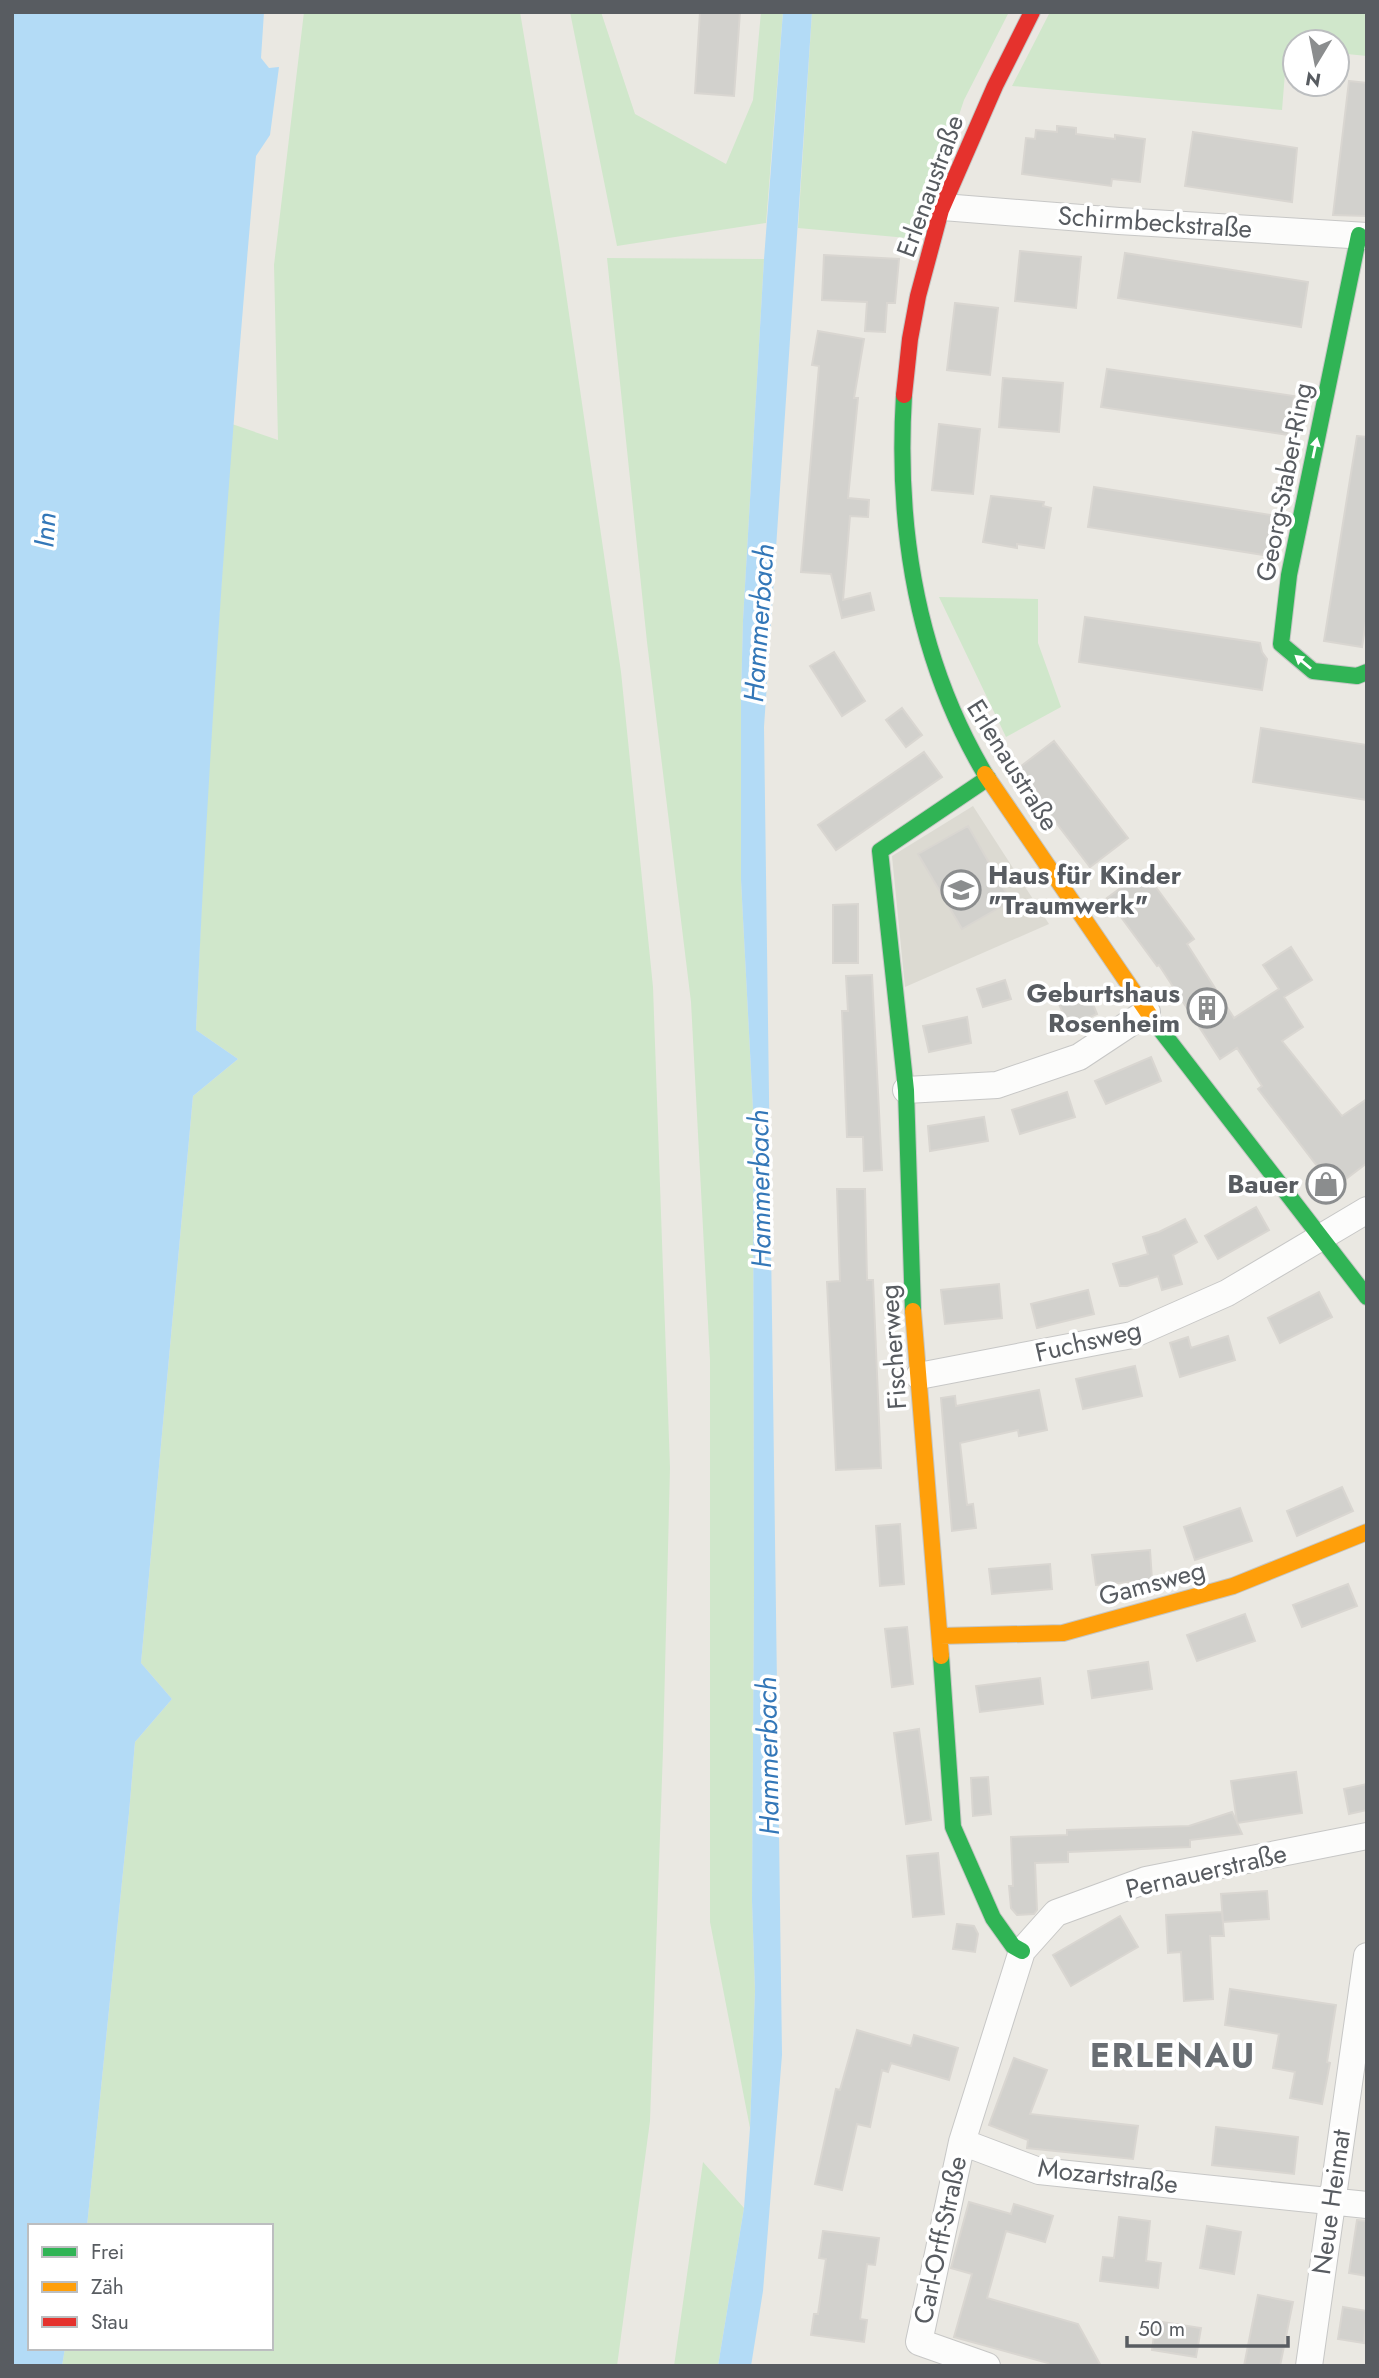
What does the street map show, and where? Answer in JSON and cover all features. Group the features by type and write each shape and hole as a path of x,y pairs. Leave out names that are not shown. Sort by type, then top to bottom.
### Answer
{"street":[{"name":"Erlenaustraße","path":"1032,12 999,76 943,207 916,303 907,356 901,418 902,495 915,596 927,649 949,708 988,778 1147,1012 1367,1297"},
{"name":"Schirmbeckstraße","path":"943,207 1363,236"},
{"name":"Georg-Staber-Ring","path":"1363,236 1289,575 1281,644 1313,671 1357,676 1367,672"},
{"name":"Fischerweg","path":"988,778 880,851 906,1090 914,1327 953,1826 993,1918 1013,1946 1022,1951"},
{"path":"906,1090 997,1084 1079,1057 1147,1012"},
{"name":"Fuchsweg","path":"919,1376 1132,1335 1227,1293 1367,1210"},
{"name":"Gamsweg","path":"940,1636 1063,1633 1233,1586 1367,1532"},
{"name":"Pernauerstraße","path":"1022,1951 1056,1913 1146,1881 1367,1836"},
{"path":"962,2142 1022,1951"},
{"name":"Neue Heimat","path":"1309,2366 1367,1956"},
{"name":"Mozartstraße","path":"962,2142 1039,2171 1367,2205"},
{"name":"Carl-Orff-Straße","path":"962,2142 919,2342 954,2360 987,2366"}],"shaded area":[{"name":"Haus für Kinder \"Traumwerk\"","path":"973,806 1049,924 905,987 892,856"}],"green space":[{"path":"304,12 520,12 559,245 621,672 653,987 670,1468 663,1750 650,2121 617,2366 62,2366 65,2350 273,2350 273,2224 87,2224 135,1742 172,1699 141,1663 193,1096 238,1059 196,1030 205,825 232,424 278,440 274,265"},
{"path":"570,12 601,12 635,114 726,164 753,100 761,12 783,12 766,223 617,246"},
{"path":"812,12 1009,12 964,100 918,239 798,228"},
{"path":"1050,12 1367,12 1367,56 1351,54 1351,28 1281,28 1282,110 1012,86"},
{"path":"607,258 764,259 741,697 741,880 753,1109 752,1901 755,1991 750,2128 710,1922 710,1360 691,1002 647,642"},
{"path":"939,597 1038,599 1038,643 1061,707 1006,737"},
{"path":"703,2162 744,2208 718,2366 674,2366"}],"water":[{"name":"Inn","path":"12,12 264,12 261,58 269,68 279,67 270,135 256,156 246,265 214,702 196,1030 238,1059 193,1096 141,1663 172,1699 135,1742 87,2224 28,2224 28,2350 65,2350 62,2366 12,2366"},
{"name":"Hammerbach","path":"783,12 812,12 764,727 782,2055 763,2291 751,2366 718,2366 744,2208 755,1991 752,1901 753,1109 741,880 741,697 764,259"}],"building":[{"path":"700,12 740,12 734,96 695,93"},
{"path":"1351,81 1367,83 1367,216 1333,215 1347,98 1351,98"},
{"path":"1057,126 1076,128 1076,134 1115,139 1115,135 1145,139 1140,182 1112,179 1111,186 1022,174 1026,138 1035,139 1036,130 1057,132"},
{"path":"1193,132 1297,148 1292,202 1185,186"},
{"path":"1020,251 1081,257 1076,308 1015,301"},
{"path":"1125,253 1308,282 1301,327 1118,298"},
{"path":"824,255 899,259 895,303 887,303 885,332 865,331 867,302 822,300"},
{"path":"955,303 998,308 990,375 947,370"},
{"path":"818,331 864,339 854,398 858,398 848,498 869,500 868,517 850,516 843,600 870,593 874,610 842,618 831,574 801,572 819,366 812,365"},
{"path":"1107,369 1294,396 1289,435 1101,407"},
{"path":"1003,378 1063,383 1059,432 999,427"},
{"path":"939,424 980,429 973,494 932,490"},
{"path":"1357,436 1367,437 1367,615 1362,647 1324,641"},
{"path":"1094,487 1277,516 1270,556 1088,527"},
{"path":"991,496 1044,502 1043,506 1051,508 1044,548 1017,544 1017,548 983,542"},
{"path":"1085,617 1260,643 1267,659 1262,690 1079,662"},
{"path":"834,652 865,701 842,716 810,666"},
{"path":"902,708 922,735 906,747 886,720"},
{"path":"1261,728 1367,745 1367,800 1253,782"},
{"path":"1054,741 1128,838 1090,867 1016,770"},
{"path":"924,752 942,777 836,850 818,825"},
{"path":"968,826 1011,901 962,929 918,854"},
{"path":"1144,871 1194,939 1187,944 1234,1018 1279,989 1263,965 1291,947 1312,980 1284,997 1303,1027 1282,1041 1342,1116 1367,1099 1367,1163 1334,1188 1258,1089 1262,1086 1237,1048 1220,1059 1159,965 1157,966 1107,898"},
{"path":"858,904 858,963 833,963 833,905"},
{"path":"872,975 882,1170 864,1171 863,1137 847,1137 842,1011 848,1011 846,976"},
{"path":"1005,980 1011,999 983,1007 977,989"},
{"path":"1087,990 1097,1014 1069,1026 1058,1002"},
{"path":"967,1017 971,1043 929,1052 923,1026"},
{"path":"1151,1057 1161,1081 1106,1104 1095,1081"},
{"path":"1067,1092 1075,1117 1020,1134 1012,1110"},
{"path":"984,1117 988,1141 930,1151 928,1126"},
{"path":"837,1189 865,1189 867,1280 873,1280 881,1468 836,1470 827,1282 840,1281"},
{"path":"1256,1207 1269,1230 1218,1259 1205,1236"},
{"path":"1185,1219 1197,1242 1173,1255 1182,1284 1162,1290 1158,1276 1120,1286 1113,1264 1148,1254 1143,1237"},
{"path":"999,1284 1002,1318 945,1324 941,1290"},
{"path":"1088,1290 1094,1314 1037,1328 1031,1304"},
{"path":"1319,1292 1332,1317 1280,1343 1268,1318"},
{"path":"1228,1336 1235,1360 1180,1377 1170,1343 1188,1337 1191,1348"},
{"path":"1135,1366 1142,1396 1083,1409 1076,1379"},
{"path":"1039,1390 1047,1430 1019,1436 1018,1430 960,1443 967,1505 973,1504 976,1528 952,1531 941,1398 955,1396 956,1406"},
{"path":"1342,1487 1353,1511 1297,1536 1287,1511"},
{"path":"1240,1508 1252,1541 1195,1560 1184,1527"},
{"path":"900,1524 904,1584 880,1586 876,1526"},
{"path":"1150,1550 1152,1580 1096,1585 1092,1555"},
{"path":"1050,1564 1052,1589 992,1594 989,1569"},
{"path":"1348,1584 1357,1606 1302,1627 1293,1605"},
{"path":"1245,1614 1255,1641 1197,1661 1187,1635"},
{"path":"907,1627 913,1684 892,1687 885,1629"},
{"path":"1148,1662 1152,1689 1092,1698 1088,1671"},
{"path":"1040,1678 1043,1704 980,1712 976,1686"},
{"path":"919,1729 931,1820 906,1824 894,1733"},
{"path":"1296,1772 1302,1813 1237,1823 1242,1834 1190,1840 1190,1847 1068,1852 1068,1862 1035,1863 1037,1910 1034,1914 1017,1915 1011,1908 1011,1837 1067,1835 1067,1830 1189,1826 1232,1812 1237,1822 1231,1781"},
{"path":"988,1777 991,1814 973,1816 971,1778"},
{"path":"1367,1784 1367,1810 1349,1814 1344,1789"},
{"path":"938,1853 944,1914 913,1917 907,1856"},
{"path":"1267,1891 1269,1919 1223,1922 1221,1894"},
{"path":"1222,1912 1224,1936 1210,1936 1213,1999 1184,2001 1181,1952 1168,1953 1166,1915"},
{"path":"1120,1916 1138,1947 1071,1986 1053,1955"},
{"path":"957,1924 974,1926 978,1934 975,1952 953,1949"},
{"path":"1230,1989 1336,2005 1327,2062 1330,2063 1322,2104 1290,2098 1295,2072 1273,2068 1279,2034 1225,2025"},
{"path":"857,2030 911,2046 914,2035 958,2048 949,2080 891,2063 888,2072 882,2070 870,2127 857,2124 842,2190 815,2184 836,2089 840,2090"},
{"path":"1014,2058 1047,2070 1030,2114 1138,2126 1133,2159 1027,2148 1028,2140 989,2125"},
{"path":"1216,2127 1298,2137 1294,2174 1212,2165"},
{"path":"969,2202 1011,2214 1014,2204 1053,2216 1045,2242 1006,2231 987,2298 1078,2324 1101,2366 1050,2366 1048,2363 954,2337 972,2274 951,2268"},
{"path":"1119,2217 1150,2221 1146,2261 1161,2263 1158,2288 1100,2281 1103,2257 1114,2258"},
{"path":"1357,2220 1367,2221 1367,2276 1349,2273"},
{"path":"1207,2226 1241,2232 1234,2274 1200,2268"},
{"path":"823,2231 879,2238 875,2265 867,2264 860,2319 867,2320 864,2342 811,2335 814,2314 818,2314 826,2259 819,2258"},
{"path":"1258,2295 1293,2302 1280,2366 1244,2366"},
{"path":"1343,2307 1367,2311 1364,2343 1338,2339"},
{"path":"1156,2321 1201,2328 1196,2357 1152,2350"}],"traffic: fast":[{"path":"1359,235 1289,575 1281,644 1313,671 1357,676 1367,672"},
{"path":"904,395 904,494 916,591 927,638 943,685 985,774"},
{"path":"913,1311 906,1090 880,851 988,778"},
{"path":"1153,1020 1367,1297"},
{"path":"941,1656 953,1827 993,1918 1013,1946 1022,1951"}],"traffic: slow":[{"path":"985,774 1153,1020"},
{"path":"913,1311 941,1656"},
{"path":"940,1636 1063,1633 1233,1586 1367,1532"}],"traffic: jam":[{"path":"904,395 918,296 941,210 995,86 1032,12"}],"place":[{"name":"Haus für Kinder \"Traumwerk\"","path":"961,890"},
{"name":"Geburtshaus Rosenheim","path":"1207,1008"},
{"name":"Bauer","path":"1326,1184"}],"district":[{"name":"ERLENAU","path":"1173,2055"}]}
